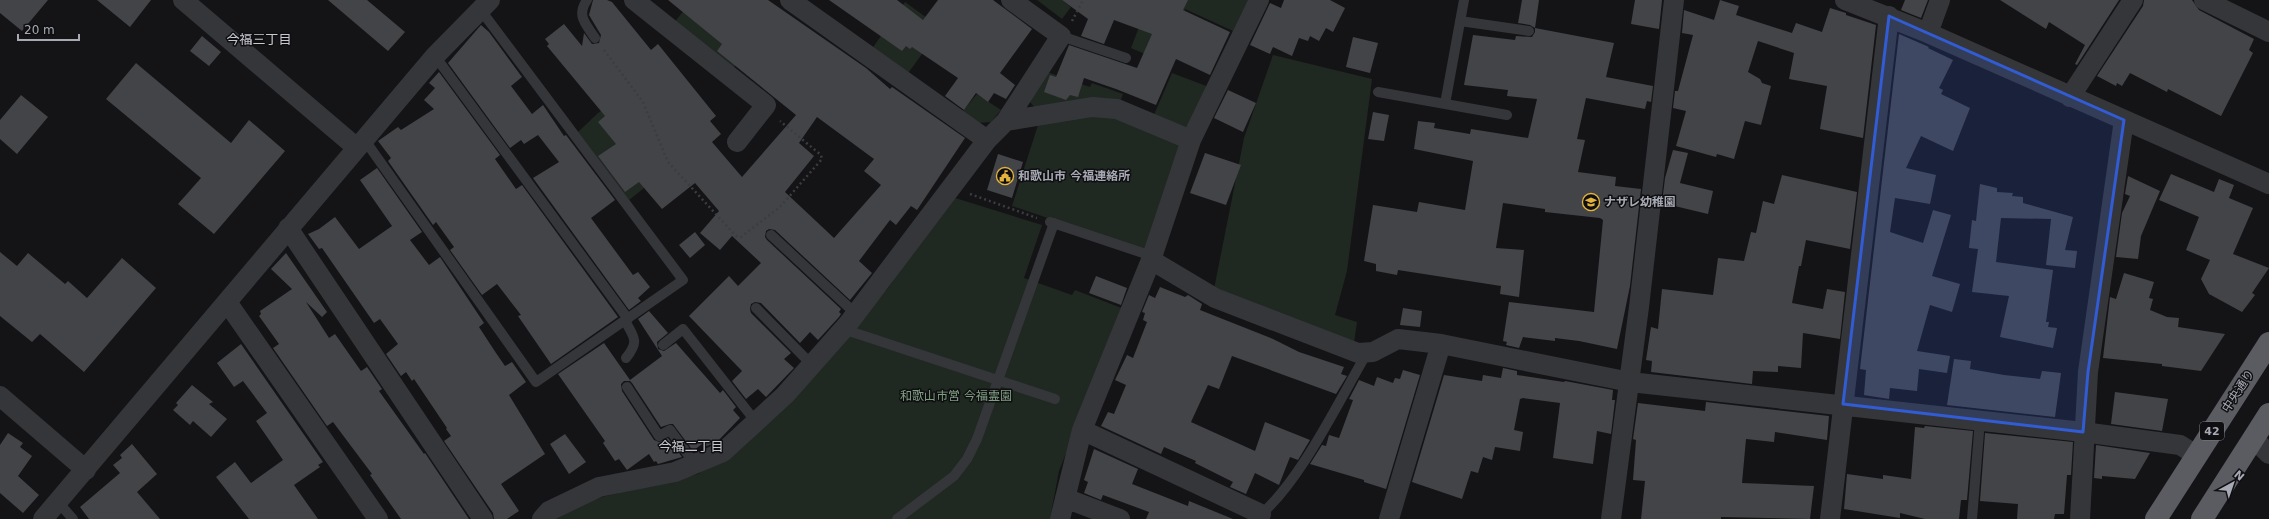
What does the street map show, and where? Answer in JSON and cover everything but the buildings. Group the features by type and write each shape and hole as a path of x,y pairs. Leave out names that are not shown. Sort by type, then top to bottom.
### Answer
{"highway":[{"name":"中央通り","path":"2156,519 2269,343"},
{"path":"2202,519 2269,414"}],"street":[{"path":"183,0 361,143"},
{"path":"634,0 766,105 737,142"},
{"path":"790,0 987,140"},
{"path":"542,519 549,511 599,487 675,472 723,452 785,395 850,322 987,140 1006,120 1061,36 1011,0"},
{"path":"1060,519 1082,430 1151,258 1191,140 1259,0"},
{"path":"1611,519 1630,382 1674,0"},
{"path":"1845,0 1889,16 2269,184"},
{"path":"1928,33 1940,0"},
{"path":"2070,97 2133,0"},
{"path":"2204,0 2269,32"},
{"path":"43,519 435,56 485,4"},
{"path":"1830,519 1889,16"},
{"path":"1006,120 1092,106 1117,109 1191,140"},
{"path":"2080,519 2083,432 2088,372 2124,120"},
{"path":"288,228 483,519"},
{"path":"1151,258 1215,298 1358,352 1373,352 1398,339 1441,344 1630,382 1843,404 2083,432 2180,445 2196,455"},
{"path":"228,302 378,519"},
{"path":"1389,519 1441,344"},
{"path":"0,396 86,470"},
{"path":"1082,430 1259,517"},
{"path":"2254,438 2269,454"},
{"path":"1065,498 1120,519"}],"lane":[{"path":"587,0 582,8 582,16 595,38"},
{"path":"1445,104 1464,0"},
{"path":"361,143 536,382 683,280 485,4"},
{"path":"1460,21 1529,31"},
{"path":"1061,36 1126,58"},
{"path":"435,56 627,320 635,336 634,348 626,358"},
{"path":"1378,92 1507,115"},
{"path":"897,519 954,476 967,459 977,439 1052,223 1151,258"},
{"path":"771,235 850,322 997,380 1055,399"},
{"path":"756,308 812,365"},
{"path":"662,345 683,329 756,422"},
{"path":"1259,517 1288,485 1367,353"},
{"path":"627,387 659,436 670,430 695,464"},
{"path":"1972,519 1980,420"},
{"path":"58,502 73,519"}],"path":[{"path":"595,38 643,102 668,162 736,236 741,237 780,207 822,159 821,155 764,107"},
{"path":"950,188 1052,223"}],"highlighted area":[{"path":"1889,16 2124,120 2088,372 2083,432 1843,404"}],"green space":[{"path":"1037,0 1062,0 1071,7 1062,19"},
{"path":"1147,0 1248,0 1233,31 1185,9 1163,62 1131,48 1147,6"},
{"path":"905,2 941,28 906,76 871,50"},
{"path":"685,9 752,43 732,70 673,24"},
{"path":"1273,55 1372,79 1347,271 1335,315 1357,322 1354,343 1213,294 1244,138"},
{"path":"1047,72 1090,87 1092,83 1123,94 1119,105 1036,109 1029,101"},
{"path":"1172,73 1209,87 1189,129 1153,117"},
{"path":"627,91 669,168 629,200 578,132 598,113"},
{"path":"977,94 1001,110 991,122 976,123 962,112"},
{"path":"1097,109 1182,147 1145,251 1012,206 1038,125"},
{"name":"和歌山市営 今福霊園","path":"952,197 1042,225 1024,278 1072,295 1075,290 1124,309 1059,471 1050,519 553,519 562,512 602,497 698,474 748,438 888,288"}],"place":[{"name":"和歌山市 今福連絡所","path":"1005,176"},
{"name":"ナザレ幼稚園","path":"1591,202"}],"district":[{"name":"今福三丁目","path":"259,39"},
{"name":"今福二丁目","path":"691,446"}]}
